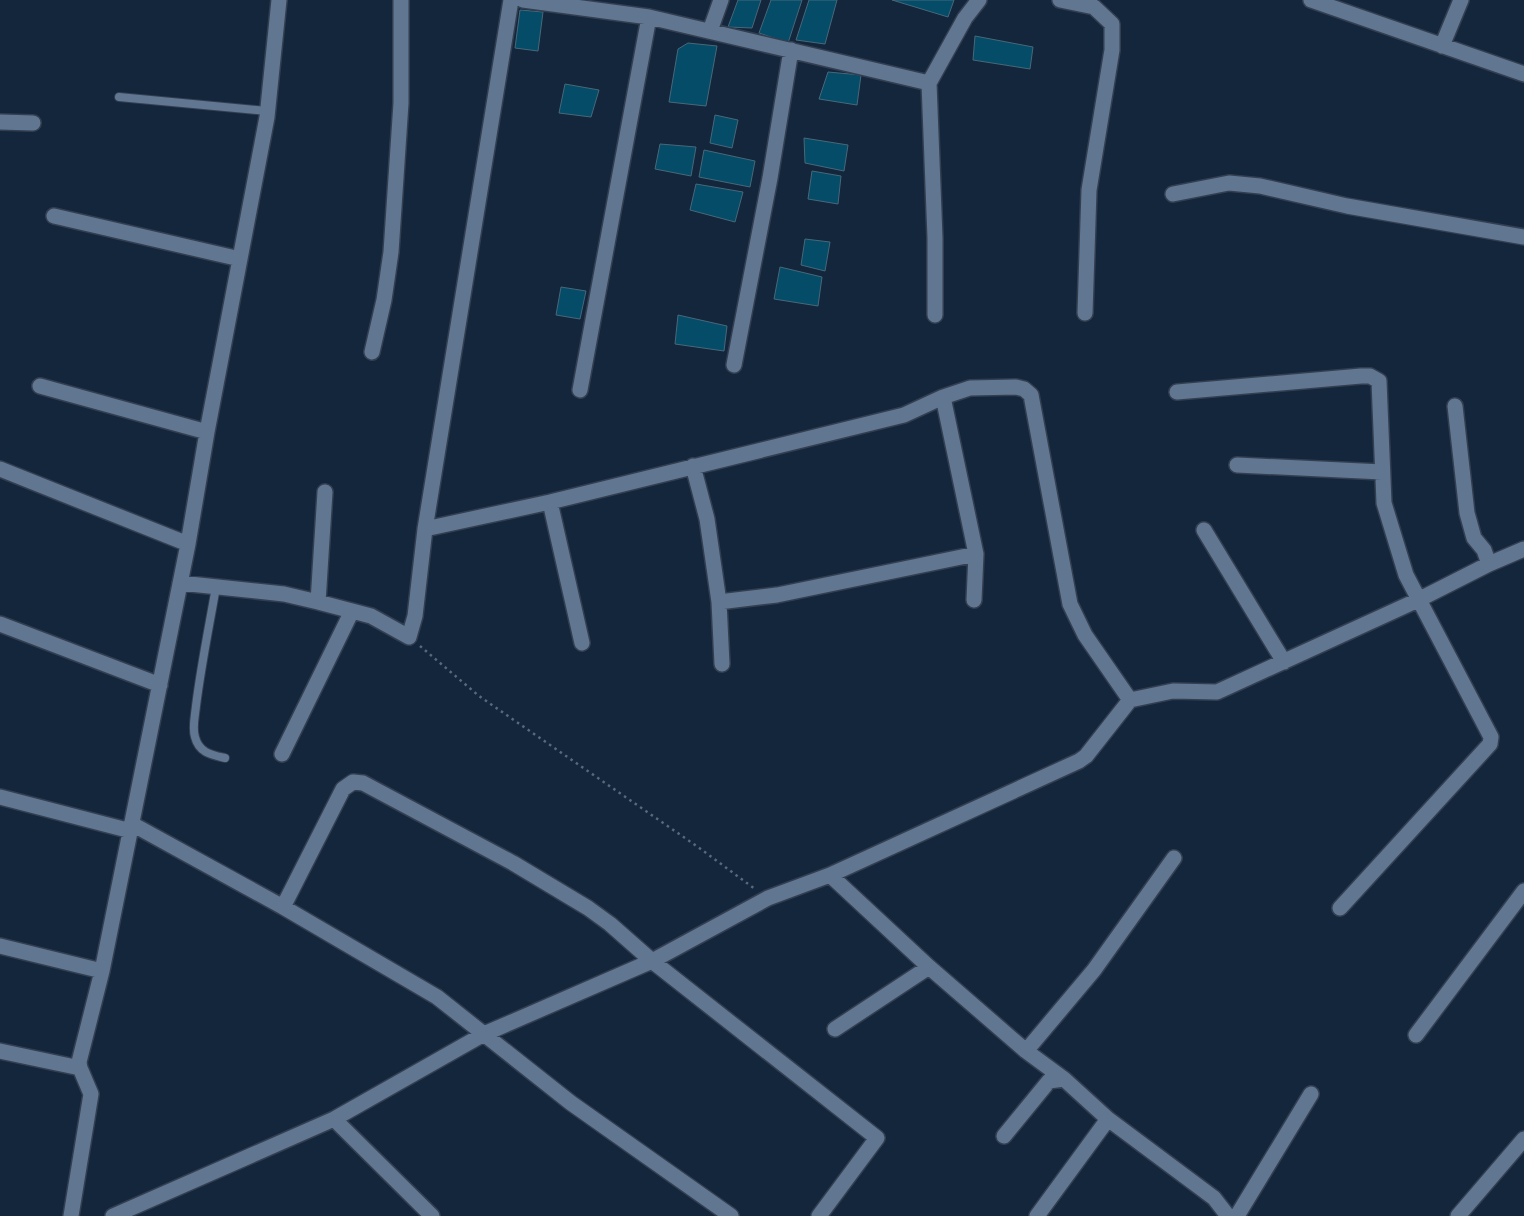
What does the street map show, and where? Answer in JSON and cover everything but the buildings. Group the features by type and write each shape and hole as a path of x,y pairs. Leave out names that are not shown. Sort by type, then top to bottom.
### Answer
{"street":[{"path":"71,1216 91,1094 79,1062 102,972 188,544 267,111 279,0"},
{"path":"372,352 384,300 391,252 401,103 401,0"},
{"path":"180,583 284,594 318,602 371,616 409,637 415,616 425,529 511,0"},
{"path":"523,0 649,17 929,83"},
{"path":"710,32 721,0"},
{"path":"935,314 935,238 929,83 965,18 979,0"},
{"path":"1060,0 1094,7 1112,24 1112,50 1089,190 1086,312"},
{"path":"1311,0 1524,74"},
{"path":"1442,46 1461,0"},
{"path":"580,390 649,17"},
{"path":"734,365 770,178 791,50"},
{"path":"0,122 33,123"},
{"path":"1173,194 1229,183 1260,186 1347,206 1524,237"},
{"path":"54,216 240,259"},
{"path":"1177,392 1370,376 1379,381 1384,503 1406,575 1491,737 1490,744 1340,908"},
{"path":"40,386 207,432"},
{"path":"425,529 550,502 904,416 943,397 970,388 1016,387 1024,389 1031,395 1070,604 1085,635 1130,700"},
{"path":"943,397 976,554 974,600"},
{"path":"1455,406 1467,513 1474,538 1484,550 1490,564"},
{"path":"1237,465 1382,472"},
{"path":"693,466 707,519 719,602 722,664"},
{"path":"0,469 188,544"},
{"path":"318,602 325,492"},
{"path":"550,502 582,642"},
{"path":"1204,530 1284,662"},
{"path":"113,1216 334,1119 484,1034 652,961 768,898 830,875 1079,761 1086,756 1130,700 1173,691 1217,692 1524,549"},
{"path":"719,602 777,595 976,554"},
{"path":"282,754 352,611"},
{"path":"0,624 160,685"},
{"path":"283,907 343,789 353,782 363,782 513,863 588,908 610,924 652,961 877,1138 819,1216"},
{"path":"0,797 132,828 283,907 437,997 571,1103 731,1216"},
{"path":"1026,1051 1094,970 1174,858"},
{"path":"830,875 930,967 1026,1051 1064,1079 1108,1119 1214,1198 1228,1216"},
{"path":"1416,1035 1524,891"},
{"path":"0,946 102,972"},
{"path":"835,1029 930,967"},
{"path":"0,1051 80,1068"},
{"path":"1004,1136 1049,1081 1064,1079"},
{"path":"1237,1216 1310,1094"},
{"path":"334,1119 432,1216"},
{"path":"1038,1216 1108,1119"},
{"path":"1458,1216 1524,1138"}],"lane":[{"path":"119,97 267,111"},
{"path":"216,587 194,726 195,738 200,747 207,754 225,758"}],"path":[{"path":"409,637 479,696 698,847 768,898"}]}
